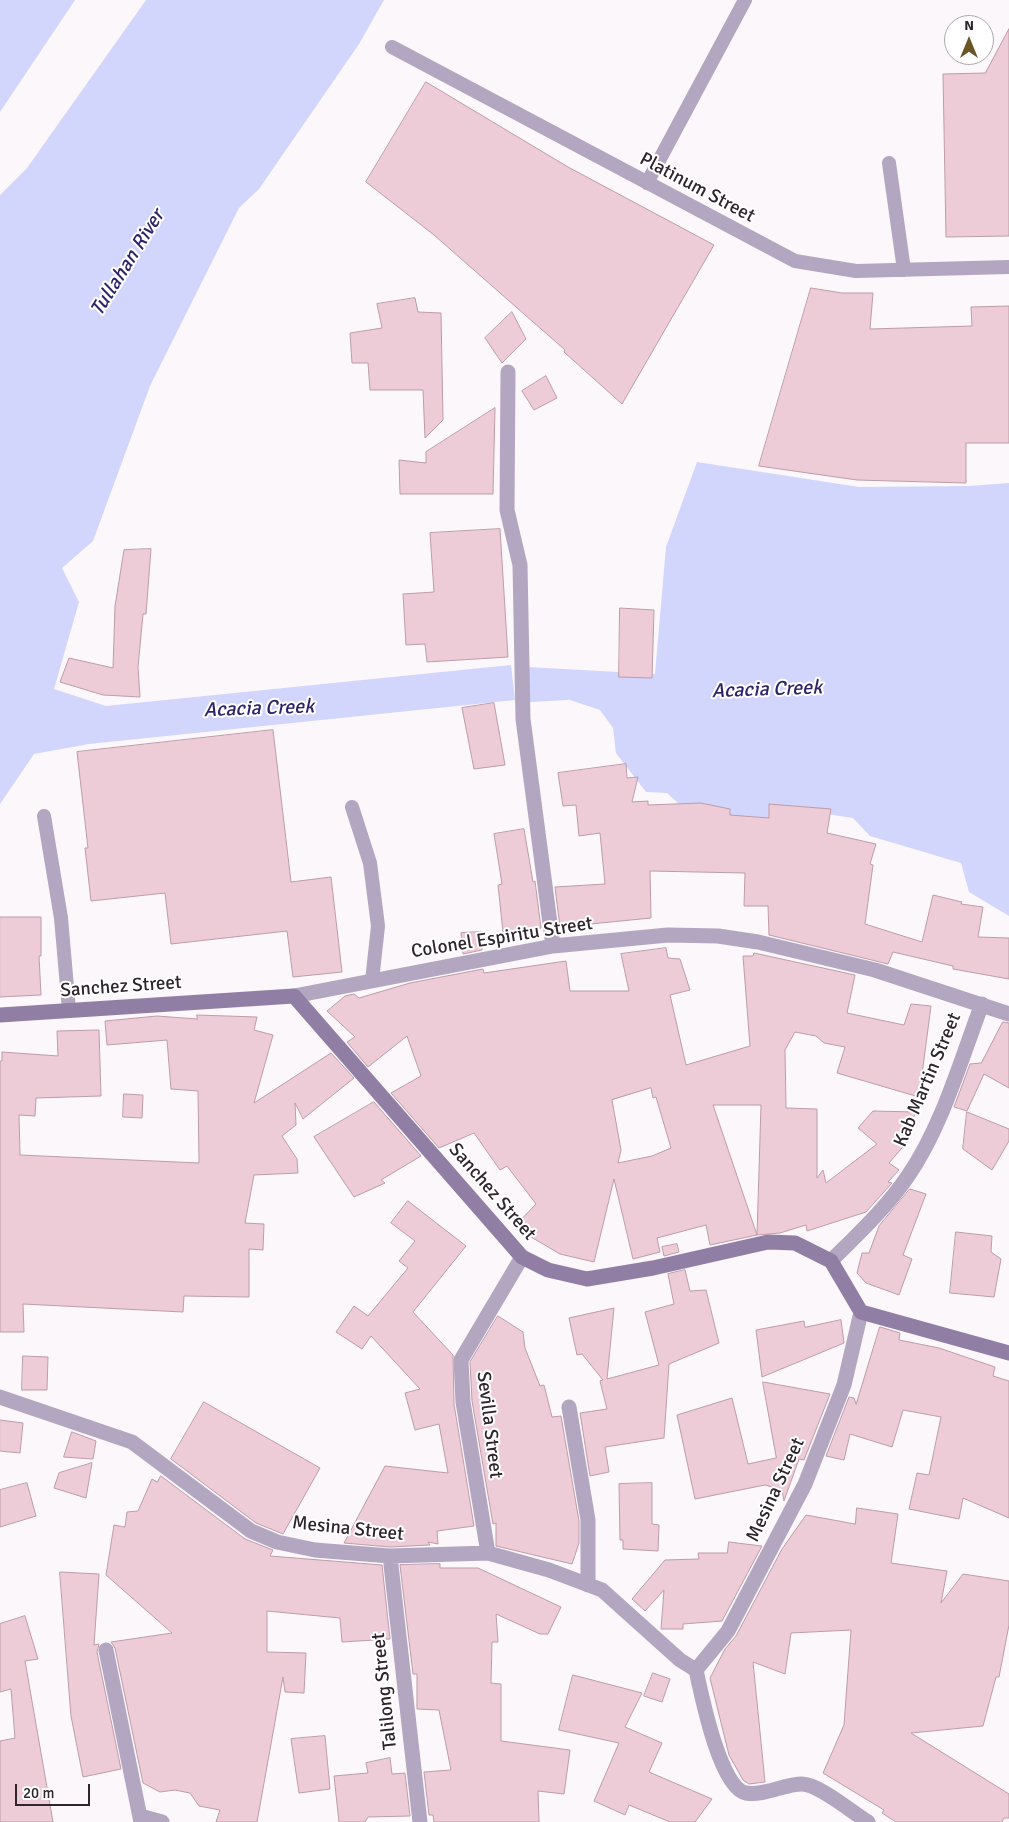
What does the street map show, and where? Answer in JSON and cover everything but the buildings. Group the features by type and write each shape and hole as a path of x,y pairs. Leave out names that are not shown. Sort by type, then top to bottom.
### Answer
{"street":[{"path":"508,372 507,510 520,565 523,719 553,946"},
{"name":"Colonel Espiritu Street","path":"294,996 553,946 668,935 718,936 758,942 875,970 1009,1014"},
{"name":"Sanchez Street","path":"0,1015 294,996 522,1257 548,1270 587,1279 653,1268 768,1242 795,1243 831,1261"},
{"name":"Kab Martin Street","path":"831,1261 881,1210 909,1176 935,1126 982,1004"},
{"name":"Sevilla Street","path":"488,1554 463,1402 462,1360 522,1257"},
{"path":"831,1261 861,1312 1009,1353"},
{"name":"Mesina Street","path":"0,1397 132,1442 251,1531 277,1542 315,1550 390,1556 488,1554 549,1570 602,1590 680,1660 696,1670 728,1631 805,1484 844,1386 861,1312"},
{"path":"568,1407 588,1520 588,1585"},
{"name":"Talilong Street","path":"390,1556 420,1822"},
{"path":"106,1650 140,1819 162,1822"},
{"path":"696,1670 715,1749 736,1789 744,1793 754,1794 803,1784 814,1786 868,1822"}],"lane":[{"path":"648,183 745,0"},
{"name":"Platinum Street","path":"392,47 795,261 856,271 1009,267"},
{"path":"889,163 904,270"},
{"path":"352,807 370,863 378,926 372,981"},
{"path":"44,816 61,918 69,1010"}],"water":[{"path":"0,0 75,0 0,112"},
{"name":"Tullahan River","path":"146,0 384,0 359,44 259,189 239,208 150,386 93,541 62,568 79,602 54,689 106,706 511,665 515,700 89,744 34,754 0,804 0,195 27,168"},
{"path":"697,462 859,487 969,486 1009,483 1009,916 969,892 961,863 870,836 853,818 820,813 704,827 667,793 646,792 616,753 613,728 600,710 555,695 528,699 527,667 655,674 666,547"}],"waterway":[{"name":"Acacia Creek","path":"531,698 567,696"}]}
